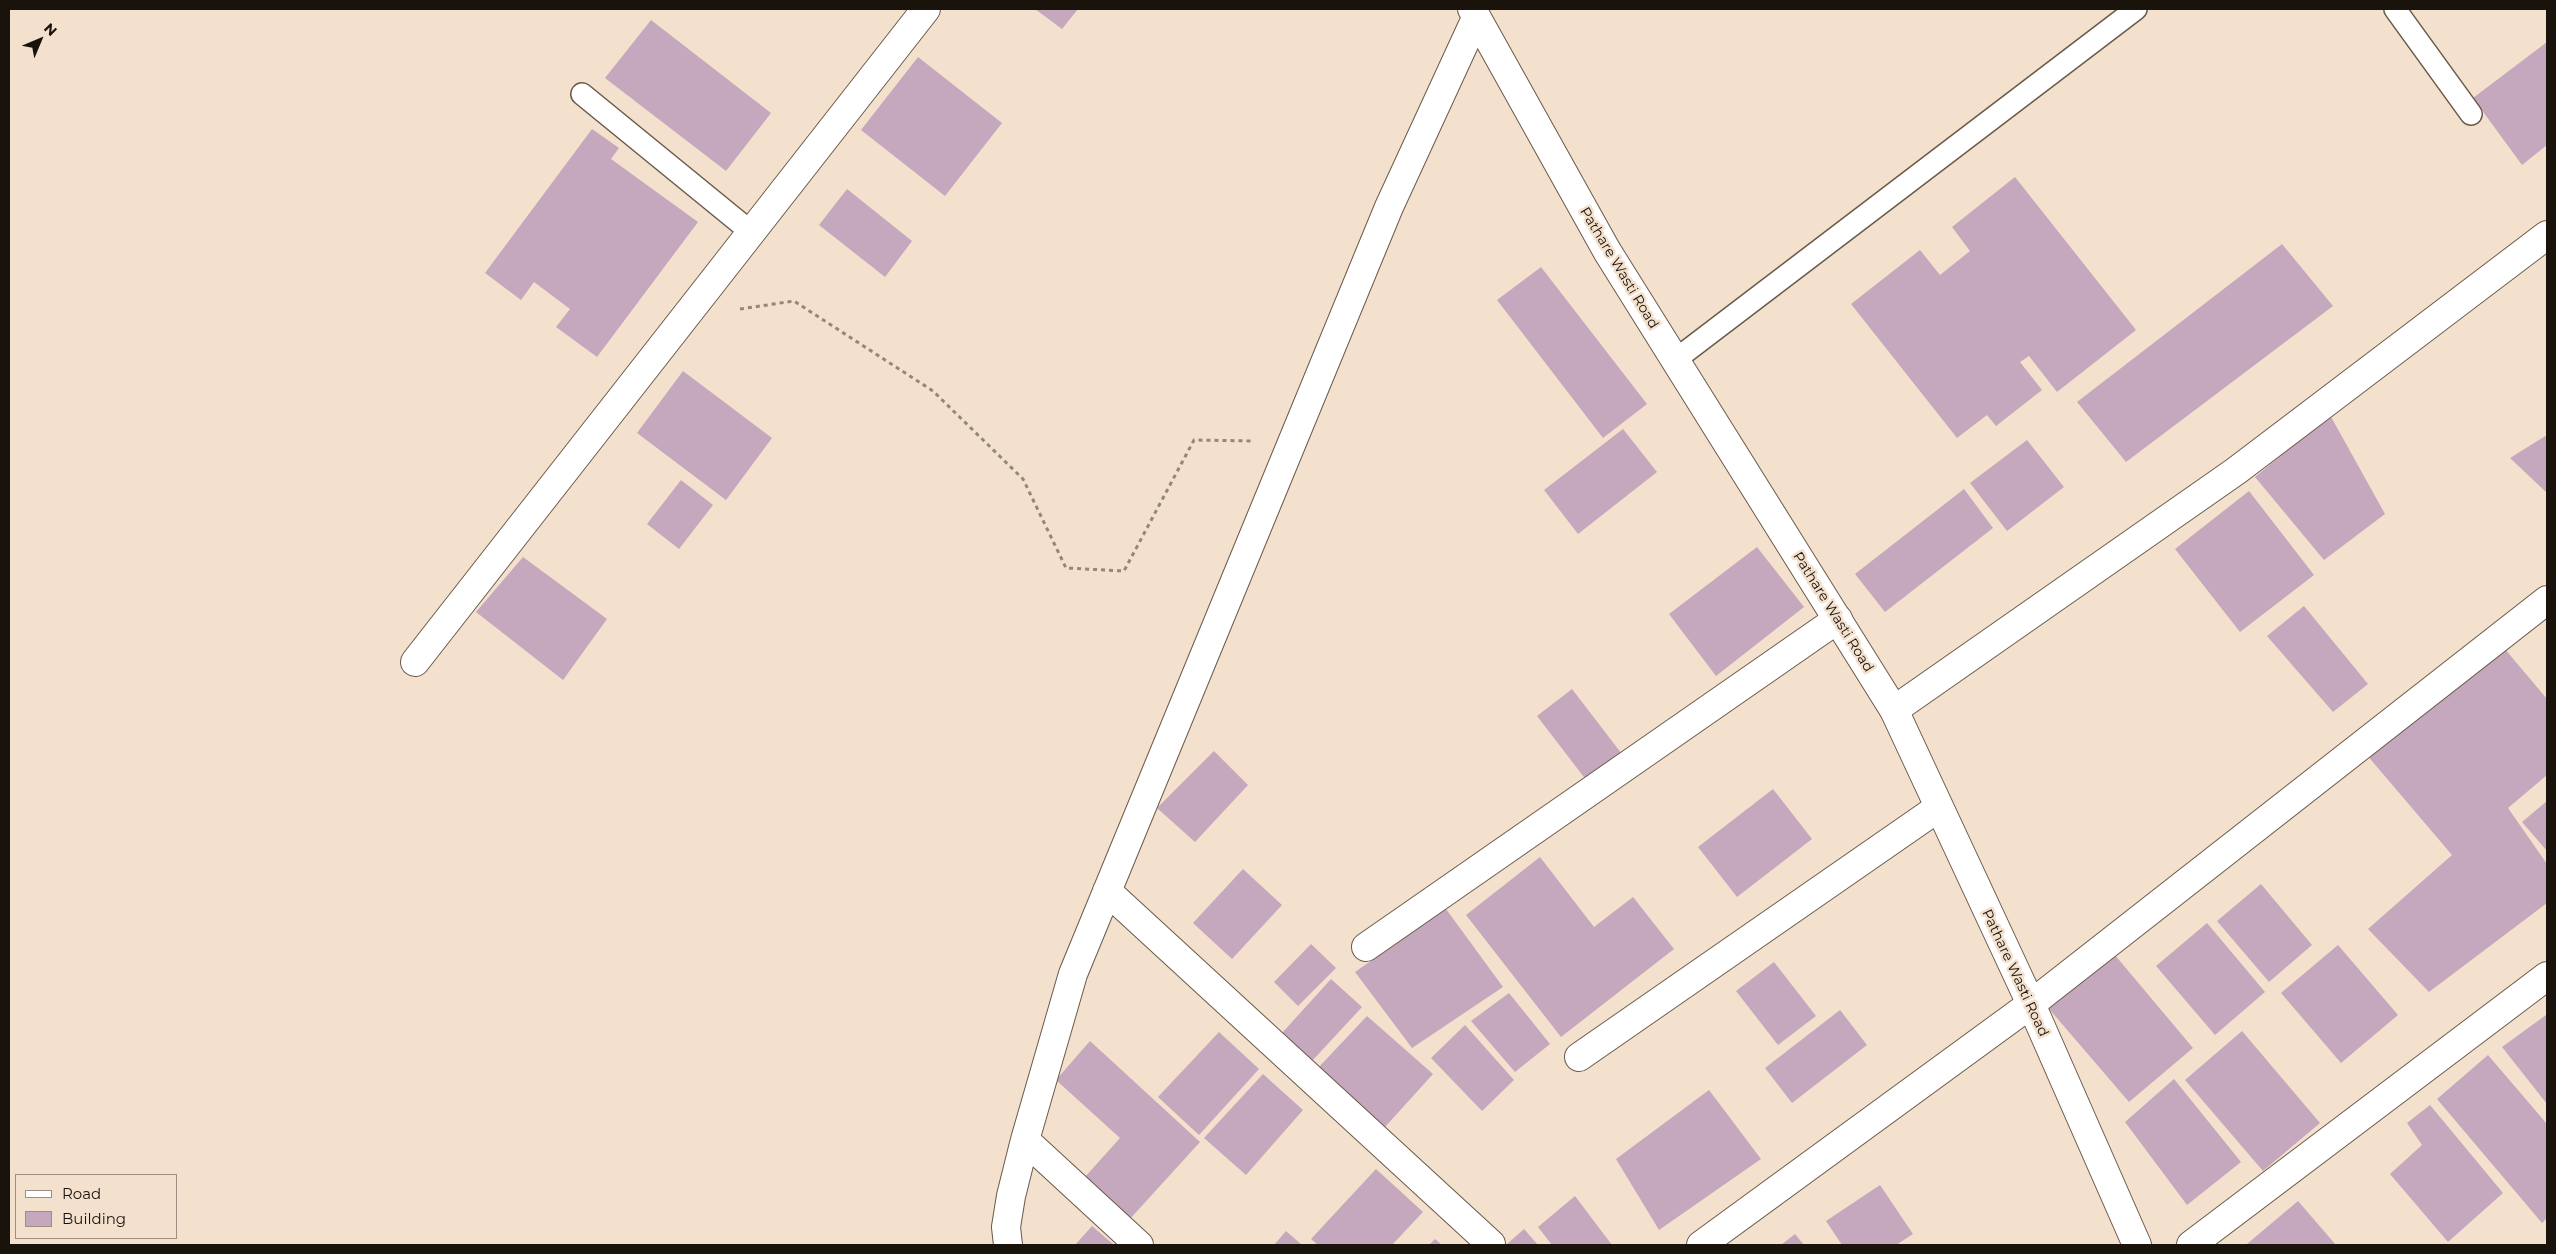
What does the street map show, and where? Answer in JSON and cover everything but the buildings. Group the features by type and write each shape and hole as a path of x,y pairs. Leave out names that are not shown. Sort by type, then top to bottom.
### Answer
{"street":[{"path":"415,662 926,9"},
{"path":"1008,1245 1006,1227 1011,1196 1025,1140 1073,974 1389,207 1474,13"},
{"name":"Pathare Wasti Road","path":"1474,13 1607,251 1894,710 2030,1004 2137,1245"},
{"path":"1894,710 2236,471 2547,235"},
{"path":"1700,1245 2030,1004 2547,600"},
{"path":"1366,948 1838,619"},
{"path":"1579,1057 1938,808"},
{"path":"1107,890 1491,1244"},
{"path":"2190,1245 2547,976"},
{"path":"1025,1140 1138,1245"}],"lane":[{"path":"1675,360 2136,9"},
{"path":"2395,9 2471,114"},
{"path":"582,94 751,232"}],"path":[{"path":"685,317 794,301 933,391 1023,479 1066,568 1124,571 1194,440 1292,441"}]}
